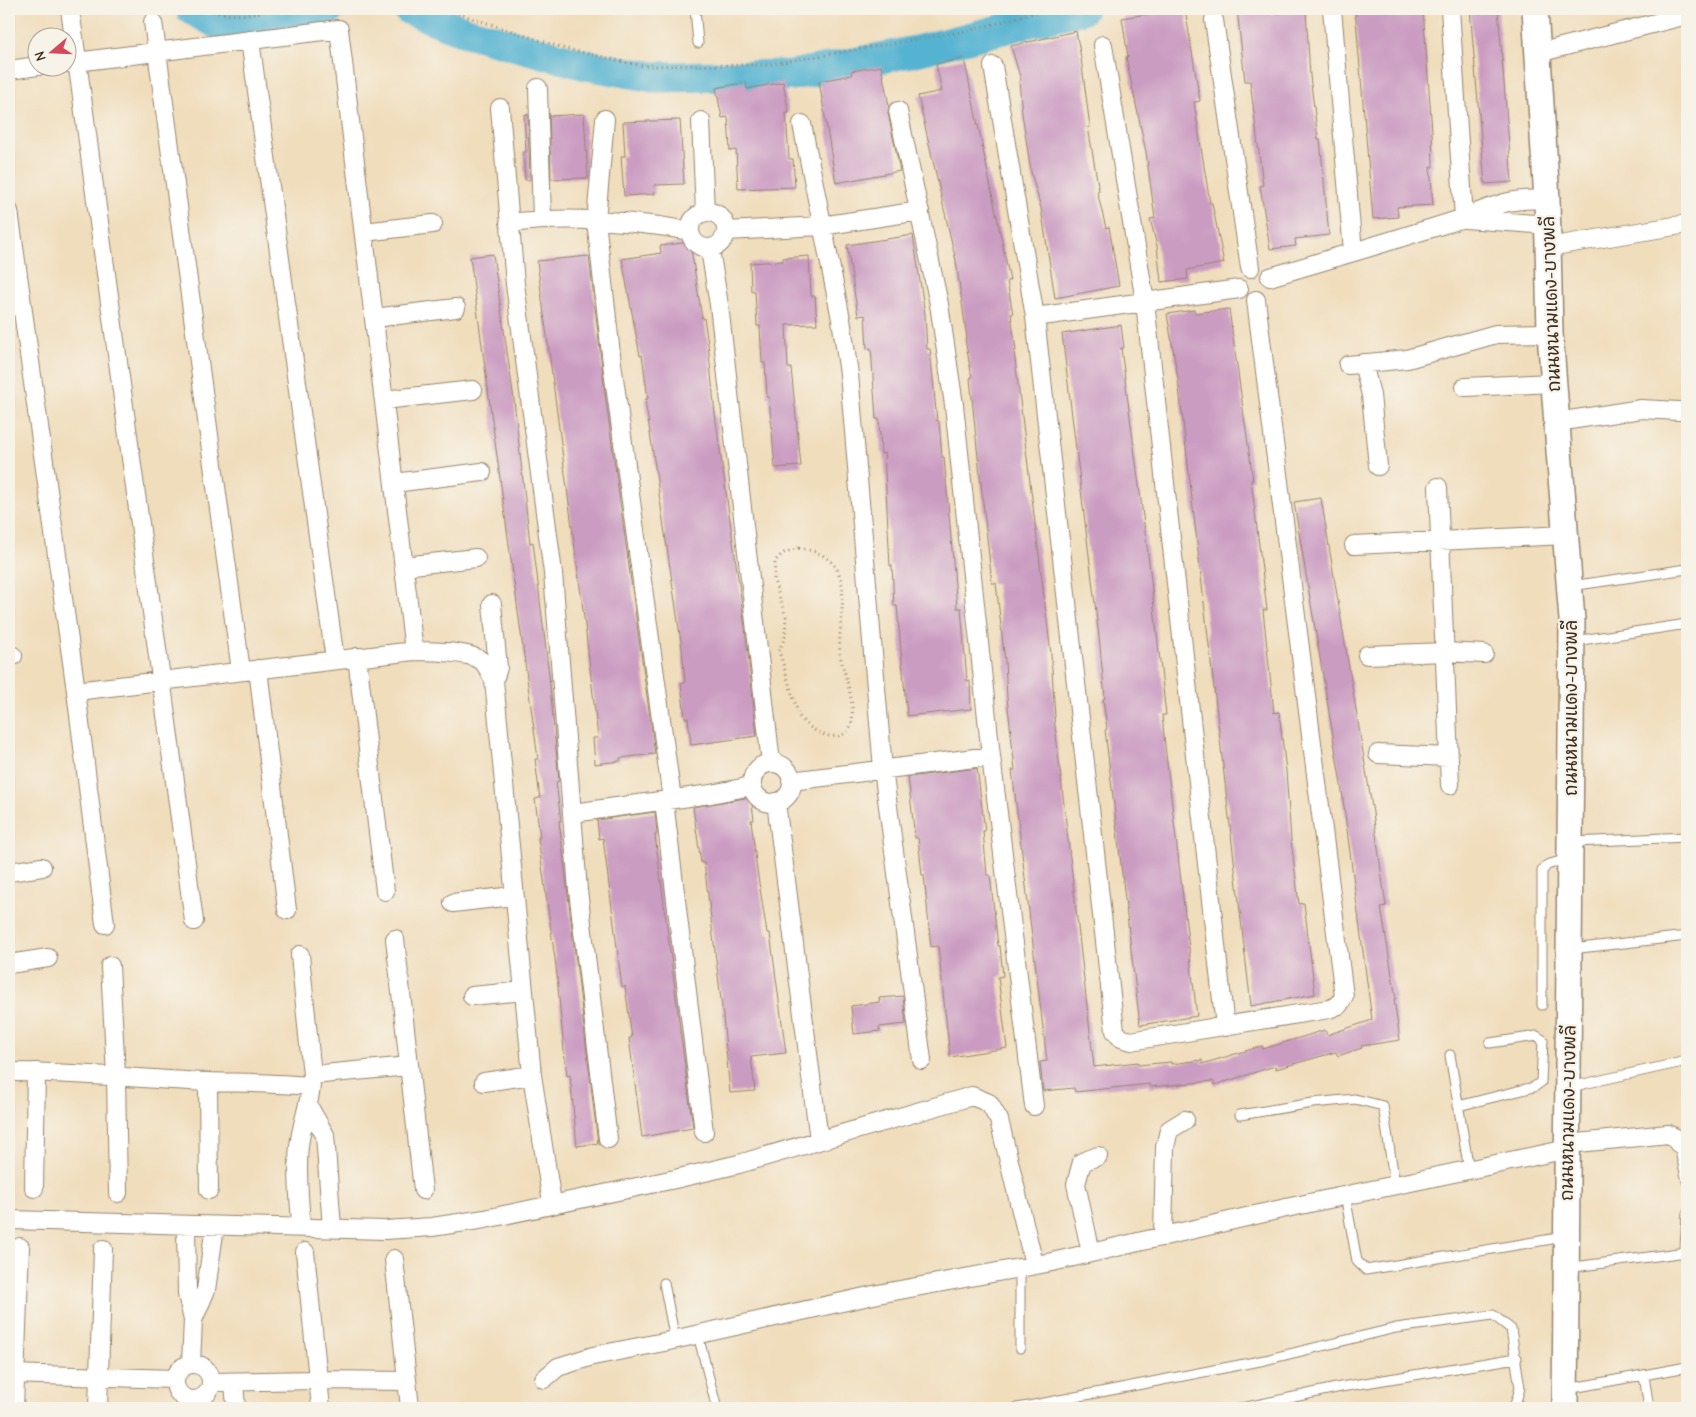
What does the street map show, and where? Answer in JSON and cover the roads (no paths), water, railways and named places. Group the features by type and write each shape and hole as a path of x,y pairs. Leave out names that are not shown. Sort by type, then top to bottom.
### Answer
{"main road":[{"name":"ถนนหนามแดง-บางพลี","path":"1535,9 1547,200 1550,333 1570,586 1572,641 1569,950 1570,1087 1565,1399"}],"street":[{"path":"70,9 71,28"},
{"path":"1332,9 1353,252"},
{"path":"1450,9 1464,218"},
{"path":"1538,53 1687,15"},
{"path":"1214,20 1250,268"},
{"path":"153,22 287,910"},
{"path":"78,61 340,29 414,651"},
{"path":"250,40 335,660"},
{"path":"1103,45 1145,302 1224,1027"},
{"path":"993,66 1035,317 1115,1031 1121,1038 1131,1041 1329,1010 1339,1005 1344,996 1256,300"},
{"path":"9,70 28,67"},
{"path":"74,78 163,680 194,921"},
{"path":"538,88 542,219"},
{"path":"500,108 509,223 553,573 578,890 608,1139"},
{"path":"898,111 939,304 954,405 991,756 1034,1106"},
{"path":"605,120 596,220 612,362 668,800 704,1132"},
{"path":"701,121 705,212"},
{"path":"802,124 841,319 849,374 883,769 922,1060"},
{"path":"1270,277 1464,218 1500,202 1527,198 1547,200"},
{"path":"9,211 76,691 105,924"},
{"path":"727,231 821,226 920,211"},
{"path":"705,212 711,212 721,217 727,231 723,241 710,249 699,246 694,242 690,231 696,217 705,212"},
{"path":"1464,218 1548,236 1687,224"},
{"path":"509,223 542,219 596,220 646,223 690,231"},
{"path":"364,232 433,224"},
{"path":"710,249 719,305 771,764"},
{"path":"1250,268 1260,268 1270,277 1269,292 1256,300 1248,299 1239,289 1239,278 1250,268"},
{"path":"1035,317 1239,289"},
{"path":"374,318 456,308"},
{"path":"1378,466 1371,395 1356,364 1407,359 1496,334 1550,333"},
{"path":"1465,387 1554,383"},
{"path":"384,400 473,390"},
{"path":"1557,422 1641,409 1680,411"},
{"path":"394,483 482,472"},
{"path":"1438,487 1450,785"},
{"path":"1354,545 1566,535"},
{"path":"404,566 476,558"},
{"path":"492,604 498,668 494,680 513,896 532,1075 552,1203"},
{"path":"76,691 414,651 453,653 475,658 483,663 494,680"},
{"path":"1367,655 1444,652 1484,654"},
{"path":"358,657 385,891"},
{"path":"1378,754 1449,757"},
{"path":"791,781 991,756"},
{"path":"771,764 781,766 786,770 791,781 788,794 776,802 760,799 752,786 752,778 758,768 771,764"},
{"path":"573,813 752,786"},
{"path":"776,802 818,1140"},
{"path":"9,872 42,867"},
{"path":"454,903 513,896"},
{"path":"395,939 423,1190"},
{"path":"300,955 312,1081 309,1107 300,1132 298,1149 301,1228"},
{"path":"9,964 48,958"},
{"path":"110,966 116,1075 118,1193"},
{"path":"472,996 524,991"},
{"path":"9,1072 116,1075 208,1082 272,1082 312,1081 409,1066"},
{"path":"34,1188 36,1072"},
{"path":"484,1082 532,1075"},
{"path":"208,1082 209,1190"},
{"path":"9,1220 385,1230 432,1227 485,1218 684,1176 972,1096 989,1103 999,1120 1027,1266"},
{"path":"309,1107 325,1135 332,1228"},
{"path":"1163,1237 1166,1146 1169,1130 1185,1120"},
{"path":"544,1379 558,1367 593,1356 698,1335 878,1294 1091,1253 1345,1195 1469,1170 1568,1147 1668,1134 1683,1142"},
{"path":"1091,1253 1076,1184 1082,1162 1098,1156"},
{"path":"186,1225 187,1294 193,1320 191,1364"},
{"path":"193,1320 206,1290 215,1226"},
{"path":"14,1408 12,1374 20,1247"},
{"path":"98,1408 103,1249"},
{"path":"305,1252 321,1408"},
{"path":"394,1259 410,1408"},
{"path":"191,1364 205,1369 211,1382 206,1395 187,1404 175,1387 175,1379 180,1368 191,1364"},
{"path":"12,1374 175,1379"},
{"path":"211,1382 406,1381"},
{"path":"234,1382 236,1408"}],"lane":[{"path":"695,9 698,43"},
{"path":"1570,586 1687,569"},
{"path":"1572,641 1687,624"},
{"path":"1542,1005 1542,871 1547,865 1570,850 1687,837"},
{"path":"1569,950 1687,936"},
{"path":"1458,1106 1534,1087 1541,1082 1543,1040 1537,1036 1490,1043"},
{"path":"1450,1054 1469,1170"},
{"path":"1570,1087 1687,1061"},
{"path":"1240,1115 1312,1103 1355,1100 1383,1106 1395,1185"},
{"path":"1683,1142 1687,1181"},
{"path":"1345,1195 1357,1261 1366,1270 1567,1236"},
{"path":"1567,1268 1686,1257 1687,1212"},
{"path":"1020,1348 1027,1266"},
{"path":"664,1283 675,1340"},
{"path":"1017,1408 1265,1360 1396,1328 1493,1315 1511,1329 1518,1358 1520,1388 1514,1408"},
{"path":"698,1335 716,1405"},
{"path":"1242,1408 1341,1387 1518,1358"},
{"path":"1565,1399 1644,1376 1687,1367"},
{"path":"1644,1376 1649,1408"}],"waterway":[{"path":"191,9 218,24 245,25 330,9"},
{"path":"408,9 463,31 586,65 653,77 792,75 916,51 1082,9"}]}
